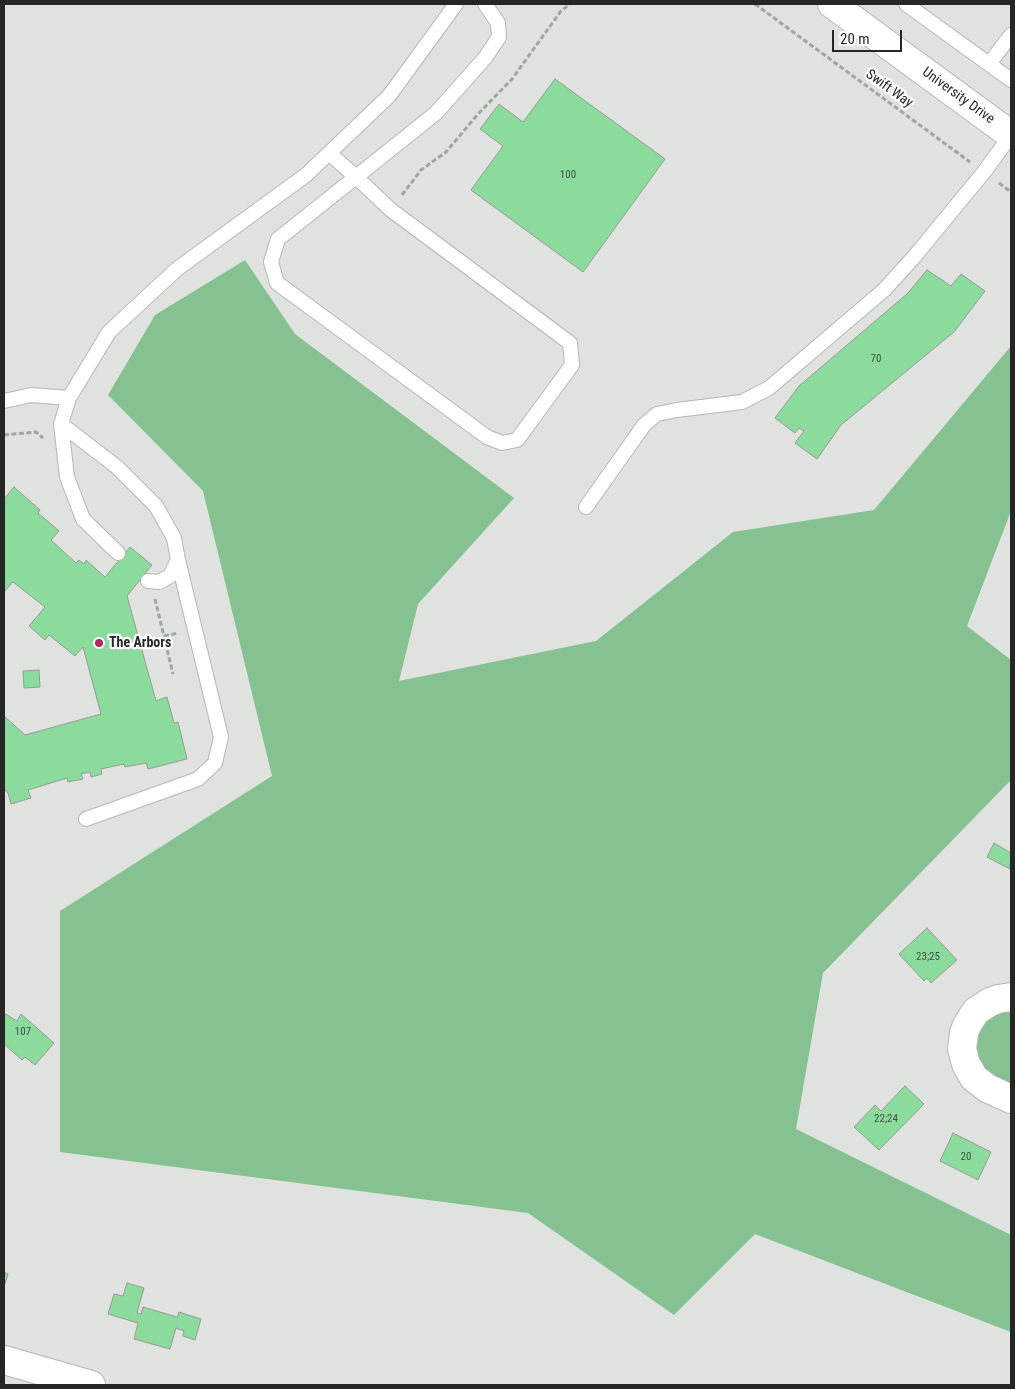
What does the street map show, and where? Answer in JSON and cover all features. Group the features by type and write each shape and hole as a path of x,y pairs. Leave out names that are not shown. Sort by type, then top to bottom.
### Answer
{"street":[{"name":"University Drive","path":"832,4 1011,135"},
{"path":"1011,997 998,999 976,1011 964,1033 962,1049 966,1064 974,1078 987,1088 1011,1099"},
{"path":"4,1360 91,1385"}],"lane":[{"path":"118,553 84,518 67,477 61,424 69,398 108,332 177,269 306,175 389,96 456,4"},
{"path":"329,153 356,177 391,210 570,343 572,364 517,440 502,443 487,437 277,283 271,262 278,239 356,177 436,113 485,58 500,37 498,23 485,4"},
{"path":"906,4 1011,80"},
{"path":"989,64 1011,35"},
{"path":"586,507 644,425 657,414 742,402 769,388 884,290 914,257 984,172 1011,135"},
{"path":"4,401 31,395 69,398"},
{"path":"61,424 116,466 156,506 174,538 220,737 215,763 198,779 86,819"},
{"path":"150,585 170,576 178,560"}],"path":[{"path":"391,210 422,170 446,152 478,114 512,79 561,11 570,4"},
{"name":"Swift Way","path":"754,4 1011,192"},
{"path":"150,585 173,674"}],"green space":[{"path":"245,260 295,334 514,498 418,604 399,681 596,641 733,532 874,510 1011,346 1011,511 967,626 1011,660 1011,780 823,973 796,1129 1011,1235 1011,1332 755,1234 674,1315 528,1213 60,1152 60,911 272,776 203,491 108,395 155,315"},
{"path":"1011,1009 1011,1086 991,1076 982,1068 975,1057 976,1033 990,1015"}],"building":[{"path":"555,79 665,159 583,272 471,190 503,146 480,129 499,104 523,122"},
{"path":"927,270 951,286 961,274 985,291 954,332 841,425 817,459 795,443 804,431 799,428 795,433 775,418 799,386 908,293"},
{"name":"The Arbors","path":"14,487 40,510 38,513 59,531 51,540 76,563 79,560 84,564 86,560 105,577 130,547 152,565 127,596 156,701 167,697 174,723 178,722 187,759 148,769 146,763 125,767 124,764 101,769 102,774 91,777 90,772 81,774 83,779 68,782 67,778 28,790 31,798 11,804 8,793 4,789 4,716 25,735 101,714 83,647 75,656 49,635 45,640 29,626 45,607 13,582 4,592 4,499"},
{"path":"39,670 40,687 24,688 23,671"},
{"path":"994,843 1011,853 1010,869 987,857"},
{"path":"927,928 957,960 931,983 927,978 924,981 899,954"},
{"path":"4,1013 17,1021 21,1014 54,1043 35,1065 25,1057 22,1060 4,1044"},
{"path":"905,1086 924,1104 879,1150 854,1127 875,1105 881,1111"},
{"path":"953,1133 991,1152 978,1180 940,1161"},
{"path":"4,1272 8,1274 4,1287"},
{"path":"127,1283 144,1288 137,1313 141,1314 143,1307 177,1317 179,1312 201,1319 195,1340 183,1336 184,1331 176,1328 170,1349 134,1339 138,1323 108,1314 114,1294 123,1296"}],"place":[{"name":"The Arbors","path":"99,643"}]}
